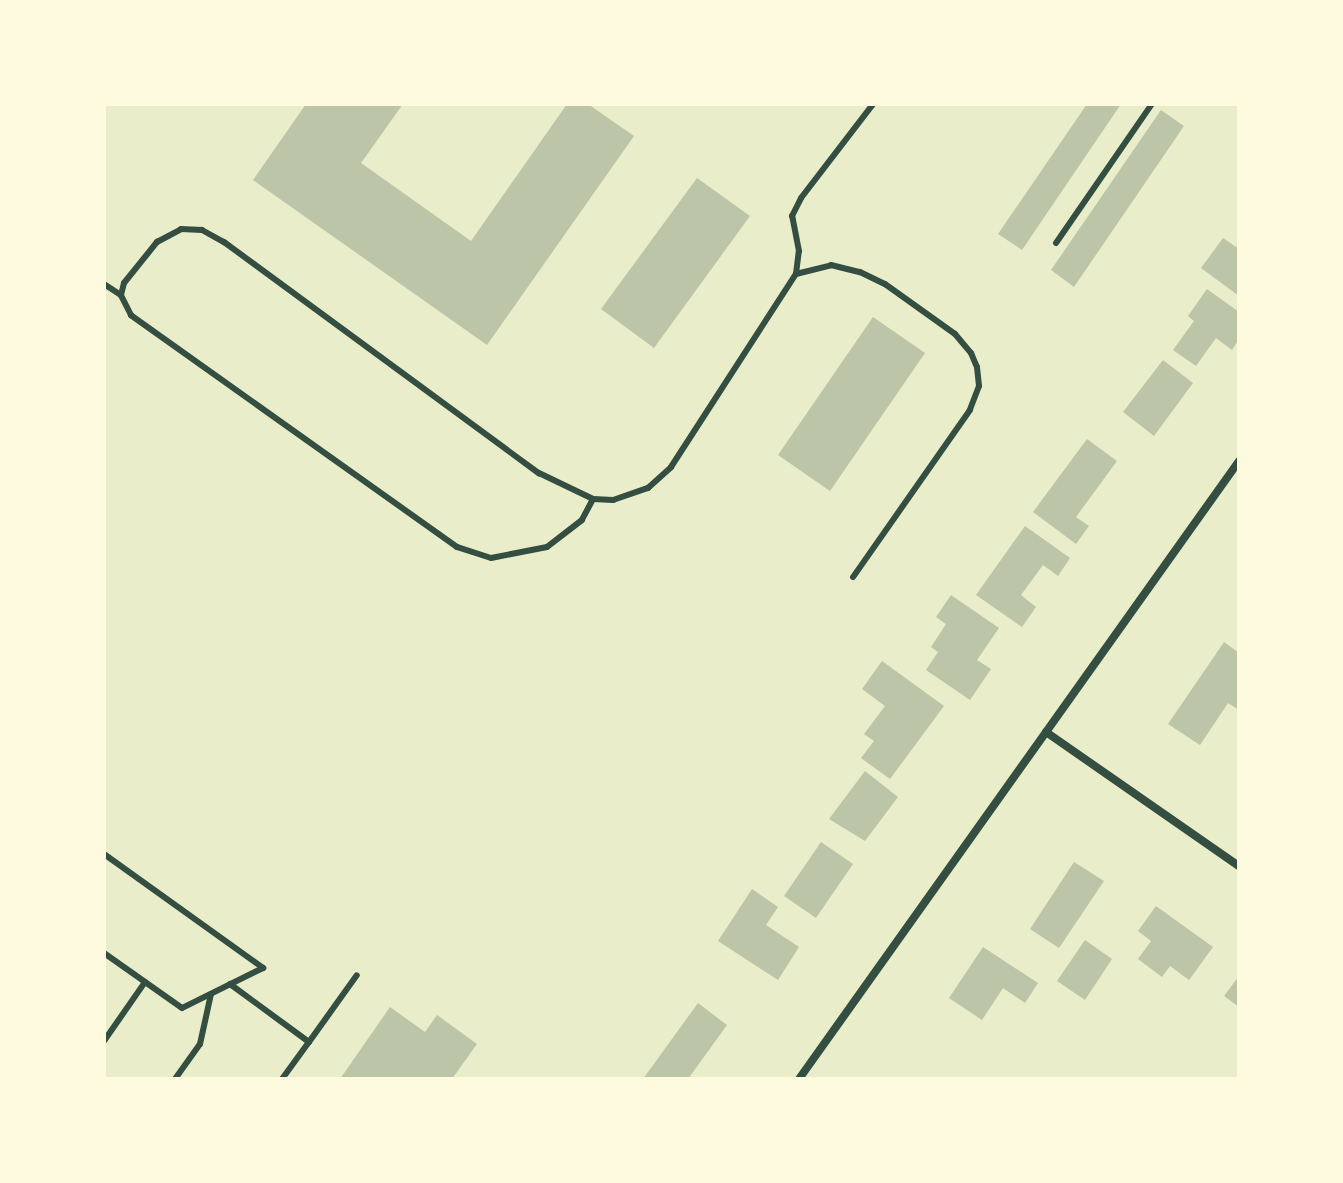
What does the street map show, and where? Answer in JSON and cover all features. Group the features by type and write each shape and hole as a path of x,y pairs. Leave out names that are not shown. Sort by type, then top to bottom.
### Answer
{"street":[{"path":"799,1079 1239,461"},
{"path":"1046,732 1239,866"}],"lane":[{"path":"121,295 136,266 157,242 181,229 202,230 224,242 539,473 593,499 613,500 648,488 671,467 796,274 799,251 792,216 801,198 873,104"},
{"path":"1056,243 1152,104"},
{"path":"796,274 831,265 860,272 885,284 955,334 971,353 977,367 979,386 970,410 853,577"},
{"path":"104,284 121,295 131,315 457,547 491,558 547,547 582,520 593,499"},
{"path":"104,854 263,968 182,1008 104,953"},
{"path":"282,1079 357,975"},
{"path":"104,1041 145,982"},
{"path":"230,984 309,1042"},
{"path":"175,1079 200,1044 211,994"}],"building":[{"path":"306,104 403,104 361,163 471,241 567,104 588,104 634,136 487,345 253,180"},
{"path":"1087,104 1121,104 1022,250 998,234"},
{"path":"1161,110 1184,126 1074,287 1051,270"},
{"path":"697,178 750,216 654,348 601,309"},
{"path":"1223,238 1236,247 1239,244 1239,296 1201,268"},
{"path":"1207,289 1239,312 1239,339 1232,350 1216,338 1196,366 1173,350 1194,321 1188,316"},
{"path":"873,317 925,353 830,491 778,455"},
{"path":"1163,360 1193,383 1154,436 1123,412"},
{"path":"1087,439 1117,461 1076,517 1089,526 1076,544 1033,512"},
{"path":"1025,526 1070,558 1058,576 1043,565 1021,595 1036,607 1022,627 976,595"},
{"path":"951,595 999,628 977,660 991,669 970,700 926,670 938,652 931,647 946,624 936,617"},
{"path":"1224,642 1239,653 1239,710 1228,703 1200,745 1168,724"},
{"path":"882,661 944,706 890,779 861,758 874,741 864,734 885,706 862,689"},
{"path":"865,771 898,797 865,841 829,819"},
{"path":"821,842 853,864 816,918 784,896"},
{"path":"1074,862 1104,881 1059,948 1030,929"},
{"path":"752,889 778,907 766,925 799,947 778,980 718,941"},
{"path":"1156,906 1213,947 1189,980 1170,966 1162,977 1138,959 1151,941 1138,931"},
{"path":"1085,940 1112,959 1085,1000 1057,981"},
{"path":"983,947 1038,983 1025,1003 1003,988 982,1020 949,998"},
{"path":"1239,976 1239,1007 1224,996"},
{"path":"698,1003 727,1025 688,1079 643,1079"},
{"path":"390,1007 425,1032 437,1015 477,1044 452,1079 340,1079"}]}
